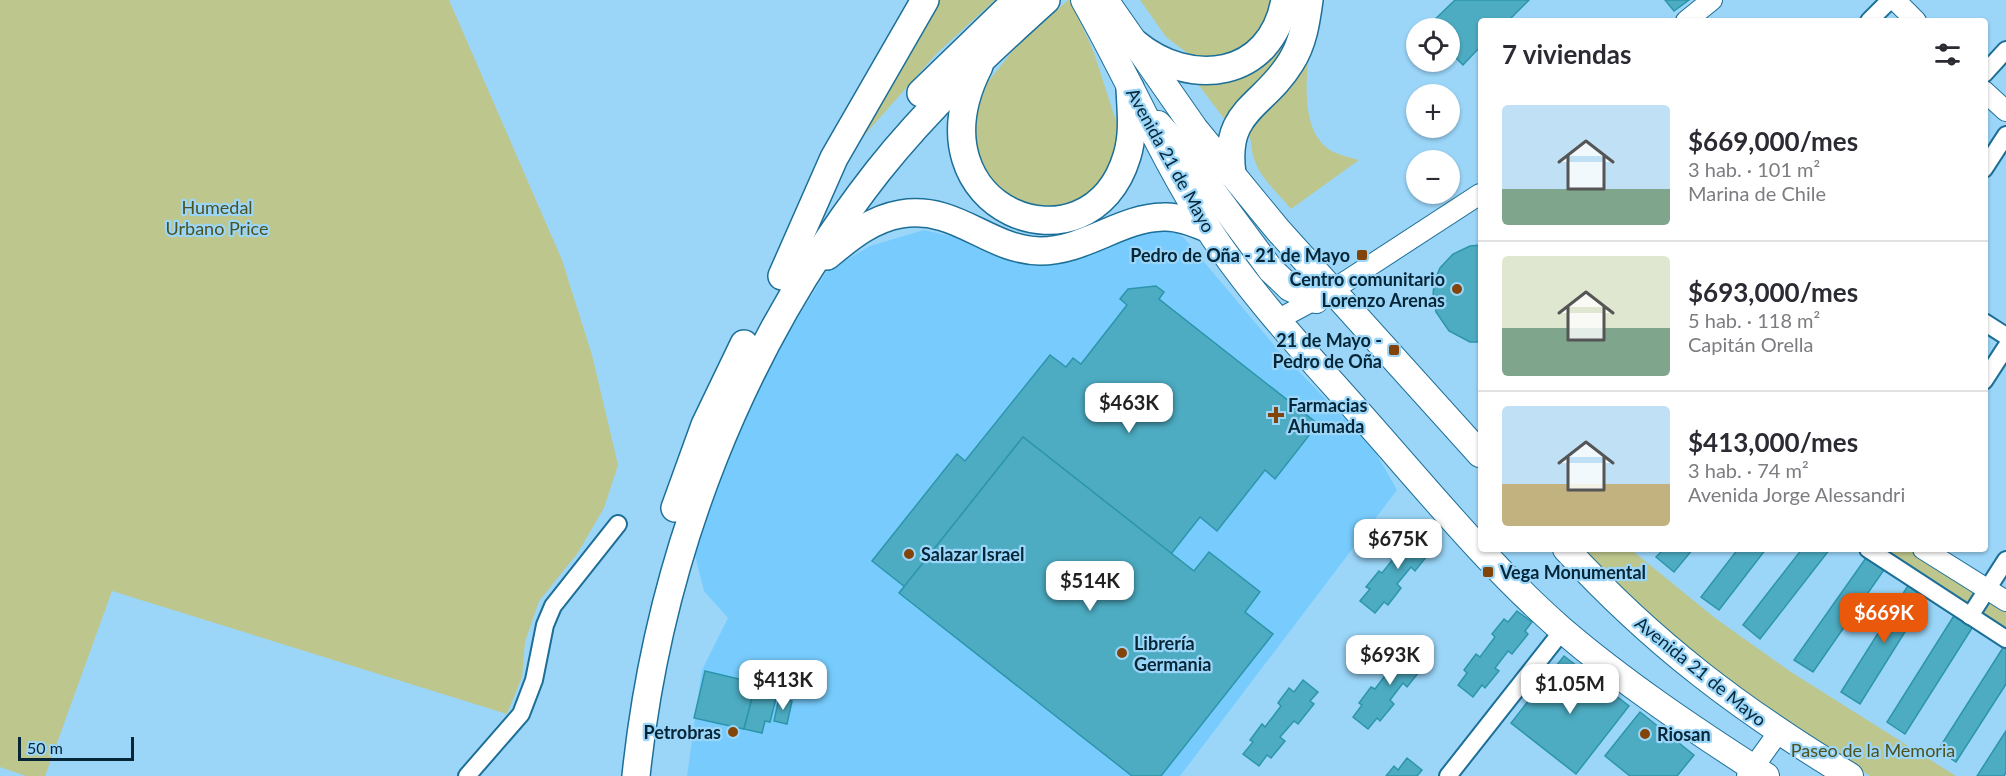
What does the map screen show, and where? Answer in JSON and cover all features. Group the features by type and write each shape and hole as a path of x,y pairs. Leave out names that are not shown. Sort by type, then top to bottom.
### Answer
{"highway":[{"path":"793,277 834,158 925,0"},
{"path":"636,776 660,625 687,529 742,389 793,277 838,193 902,113 972,41 1017,0"},
{"path":"619,776 639,636 677,500 721,390 793,277 879,170 933,108 1046,0"},
{"path":"1135,43 1151,57 1174,66 1201,71 1224,69 1248,59 1266,44 1279,24 1285,0"},
{"path":"1232,174 1230,151 1235,128 1292,62 1303,38 1309,0"},
{"path":"984,57 970,87 962,115 961,140 966,163 976,183 991,200 1026,217 1052,220 1077,216 1094,206 1108,193 1122,169 1130,142 1135,96"},
{"path":"793,277 860,230 887,217 901,214 940,214 963,222 1006,244 1038,251 1080,245 1151,218 1173,217 1207,228"}],"main road":[{"name":"Avenida 21 de Mayo","path":"1084,0 1171,169 1207,228 1248,286 1478,546"},
{"name":"Avenida 21 de Mayo","path":"1105,0 1195,129 1232,174 1323,296 1478,452"},
{"path":"1135,96 1185,154 1271,270 1290,288 1323,296"},
{"name":"Avenida 21 de Mayo","path":"1484,552 1563,630 1674,715 1755,773"},
{"name":"Avenida 21 de Mayo","path":"1569,552 1661,642 1723,693 1778,733 1850,776"}],"street":[{"path":"1690,18 1712,0"},
{"path":"1872,18 1890,0"},
{"path":"1895,0 1913,18"},
{"path":"1988,70 2006,50"},
{"path":"1988,95 2006,111"},
{"path":"1988,163 2006,135"},
{"path":"1277,320 1323,296 1478,195"},
{"path":"1988,325 2006,336"},
{"path":"1988,375 2006,347"},
{"path":"467,776 521,714 534,680 544,625 553,606 618,524"},
{"path":"1873,552 2006,639"},
{"path":"1928,552 2006,600"},
{"path":"1970,616 2006,560"},
{"path":"1448,776 1563,630"},
{"path":"1755,773 1778,733"}],"shaded area":[{"path":"1170,229 1184,238 1279,351 1373,448 1397,490 1180,776 687,776 702,670 728,618 704,591 695,555 747,400 826,272 870,246 924,230 955,237 1014,262 1064,261 1125,236"}],"green space":[{"name":"Humedal Urbano Price","path":"0,0 449,0 562,260 592,355 618,465 604,508 577,554 539,601 525,642 522,677 507,714 112,591 45,776 26,776 0,767"},
{"path":"938,0 995,0 937,53 854,147"},
{"path":"1068,0 1071,0 1094,53 1117,124 1117,147 1104,180 1076,203 1032,210 985,180 971,131 987,83 1014,49"},
{"path":"1140,0 1277,0 1266,29 1224,62 1191,56 1166,37"},
{"path":"1288,20 1295,37 1230,123 1225,120 1194,79"},
{"path":"1309,45 1308,105 1315,134 1324,145 1336,153 1359,160 1291,209 1257,166 1245,127"},
{"name":"Paseo de la Memoria","path":"1581,552 1634,552 1715,618 1791,672 1956,776 1870,776 1762,707 1693,655"},
{"path":"1884,552 1915,552 2006,608 2006,630"}],"building":[{"path":"1455,0 1529,0 1511,18 1478,18 1478,49 1463,65 1460,62 1460,18 1436,18"},
{"path":"1665,0 1689,0 1674,11"},
{"name":"Centro comunitario Lorenzo Arenas","path":"1478,245 1478,342 1470,342 1449,331 1436,312 1433,297 1434,282 1440,268 1453,254 1470,246"},
{"path":"1156,286 1164,292 1159,299 1318,424 1275,479 1265,470 1217,531 1200,517 1171,554 1023,437 905,587 872,561 957,454 965,461 1050,355 1066,367 1073,358 1081,364 1127,305 1120,299 1128,289"},
{"path":"1023,437 1194,571 1209,552 1260,592 1245,612 1273,634 1161,776 1132,776 899,593"},
{"path":"1420,527 1434,539 1427,548 1431,551 1415,571 1411,567 1397,584 1401,588 1388,605 1384,602 1375,613 1360,601 1370,589 1366,587 1379,571 1382,573 1398,553 1394,551 1406,535 1411,539"},
{"path":"1661,552 1691,552 1674,572 1656,557"},
{"path":"1736,552 1764,552 1719,610 1701,597"},
{"path":"1800,552 1828,552 1760,639 1743,625"},
{"path":"1868,555 1886,567 1813,672 1794,660"},
{"path":"1909,584 1928,595 1860,704 1841,692"},
{"path":"1517,611 1532,622 1525,631 1528,634 1512,654 1508,651 1495,668 1499,671 1485,688 1482,685 1473,697 1458,685 1467,673 1464,670 1476,654 1480,657 1495,637 1492,634 1504,619 1508,622"},
{"path":"1955,614 1974,625 1905,734 1887,722"},
{"path":"1412,643 1427,654 1420,664 1423,667 1407,687 1403,683 1390,700 1394,704 1380,721 1377,718 1368,729 1353,717 1362,705 1359,703 1371,687 1375,689 1390,669 1387,666 1399,651 1403,655"},
{"path":"2006,643 2006,684 1956,762 1938,750"},
{"path":"1564,656 1629,706 1576,774 1511,723"},
{"path":"705,671 756,683 744,729 694,718"},
{"path":"1303,680 1318,692 1310,701 1314,704 1298,724 1294,721 1280,737 1285,741 1271,758 1267,755 1259,766 1243,754 1253,742 1250,740 1262,724 1265,727 1281,706 1278,703 1289,688 1294,692"},
{"path":"756,683 767,686 765,696 776,698 770,722 765,721 762,733 744,729"},
{"path":"779,698 792,701 787,724 774,721"},
{"name":"Riosan","path":"1640,712 1694,755 1677,776 1630,776 1605,756"},
{"path":"2006,731 2006,772 2004,776 1977,776"},
{"path":"1407,758 1422,770 1417,776 1386,776 1394,766 1398,770"}],"place":[{"name":"Pedro de Oña - 21 de Mayo","path":"1362,255"},
{"name":"Centro comunitario Lorenzo Arenas","path":"1457,289"},
{"name":"21 de Mayo - Pedro de Oña","path":"1394,350"},
{"name":"Farmacias Ahumada","path":"1276,415"},
{"name":"Salazar Israel","path":"909,554"},
{"name":"Vega Monumental","path":"1488,572"},
{"name":"Librería Germania","path":"1122,653"},
{"name":"Petrobras","path":"733,732"},
{"name":"Riosan","path":"1645,734"}]}
